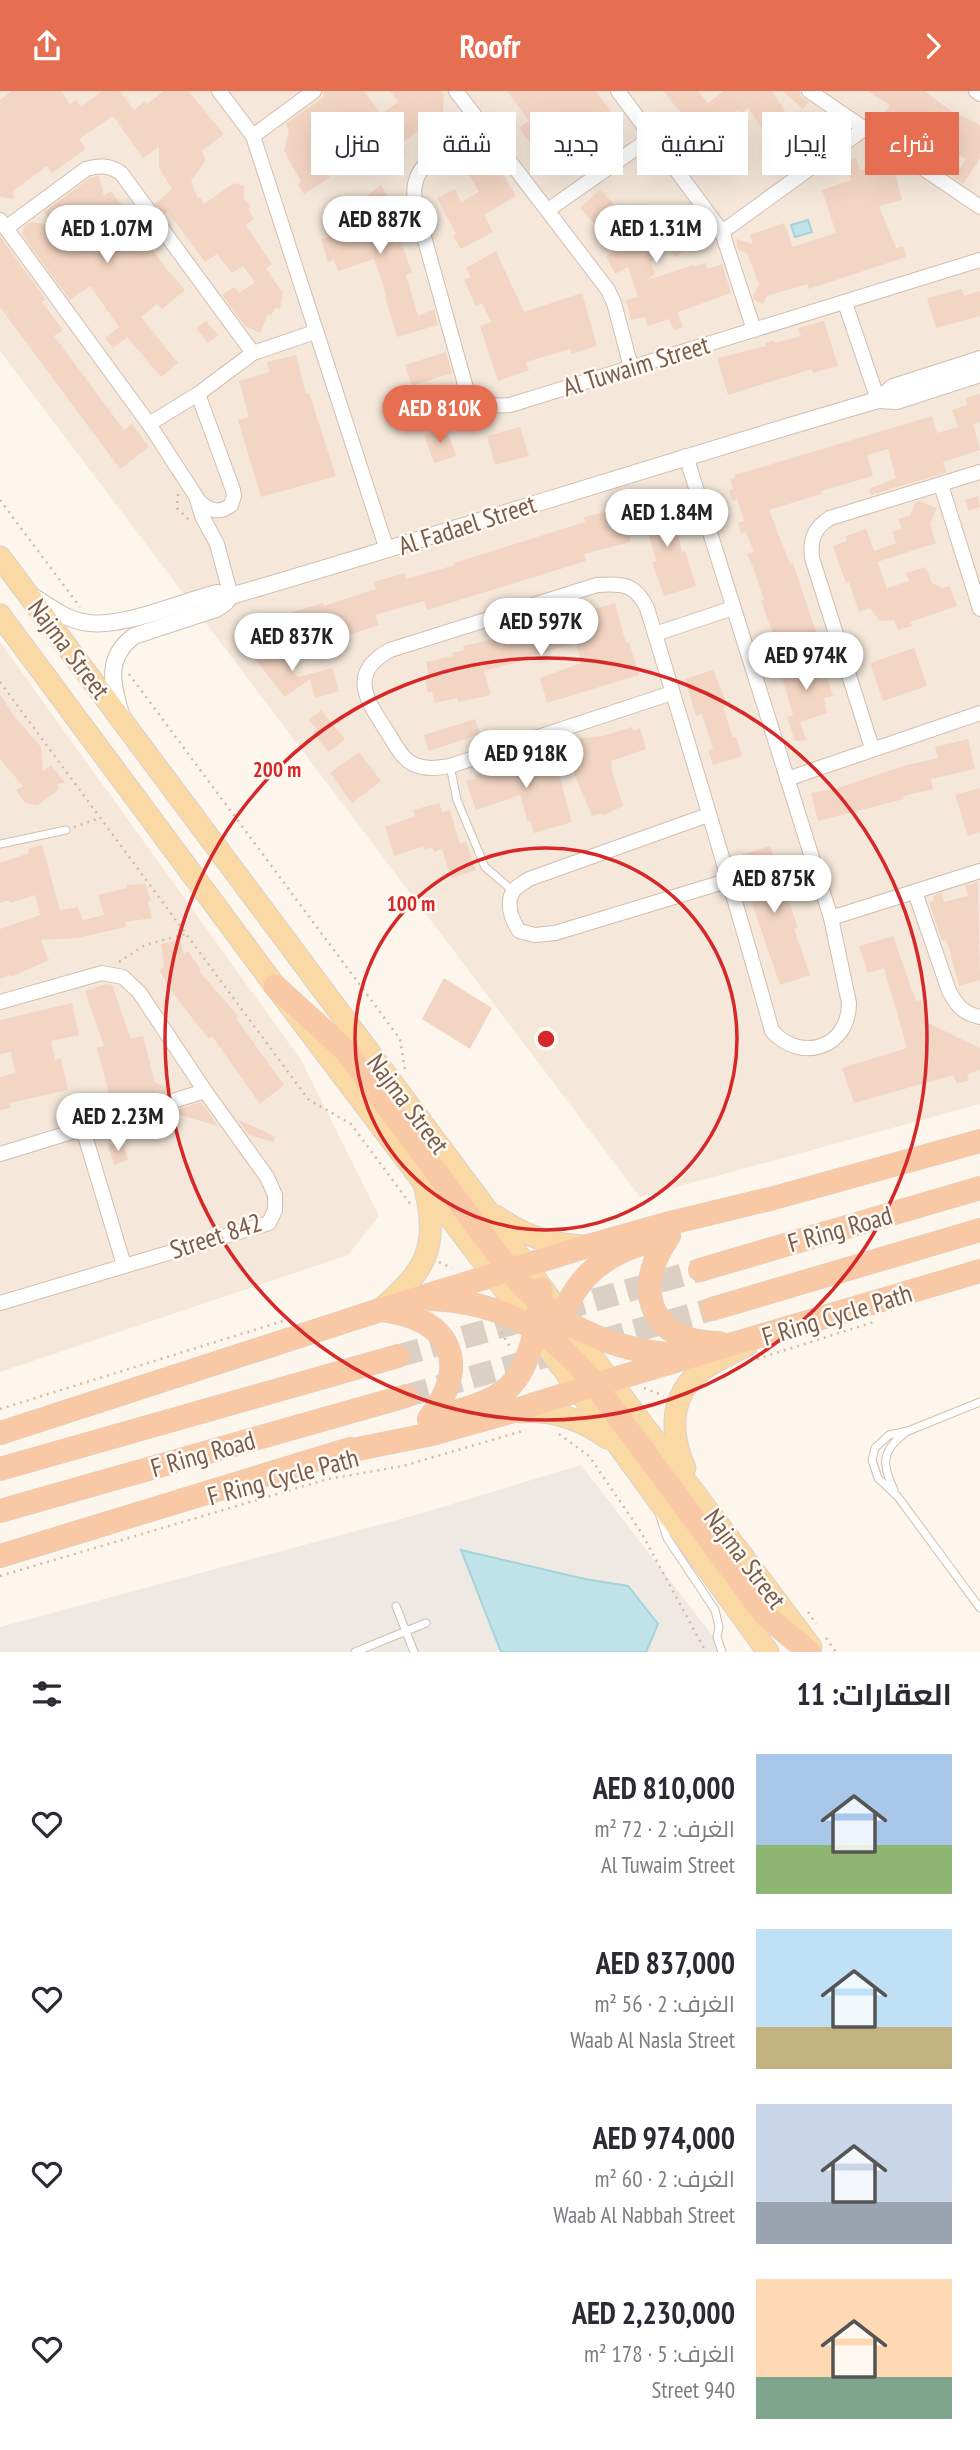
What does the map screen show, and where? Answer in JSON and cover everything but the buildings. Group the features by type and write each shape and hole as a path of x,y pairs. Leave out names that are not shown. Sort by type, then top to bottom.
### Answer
{"highway":[{"path":"275,986 346,1051 510,1271 562,1318 608,1342 631,1350 691,1356 741,1352 765,1335 980,1271"},
{"path":"0,1433 380,1310 589,1246 980,1141"},
{"name":"F Ring Road","path":"700,1271 980,1188"},
{"path":"555,1350 562,1318 579,1282 608,1258 770,1199"},
{"name":"F Ring Road","path":"712,1309 980,1230"},
{"path":"669,1236 658,1250 649,1275 648,1291 659,1318 670,1330 683,1337 741,1352"},
{"path":"0,1556 338,1453 495,1397 508,1388 523,1366 540,1296"},
{"path":"418,1299 483,1305 502,1311 534,1329 555,1350 577,1362 765,1615 812,1652"},
{"path":"380,1310 402,1313 421,1320 436,1331 447,1345 452,1359 452,1376 441,1403 429,1419"},
{"name":"F Ring Road","path":"0,1469 398,1356"},
{"path":"338,1453 432,1433 510,1412 691,1356"},
{"name":"F Ring Road","path":"0,1511 406,1396"}],"main road":[{"name":"Najma Street","path":"0,557 487,1210 534,1329"},
{"name":"Najma Street","path":"0,615 424,1183 510,1271"},
{"path":"380,1310 412,1280 426,1256 431,1223 424,1183"},
{"path":"487,1210 527,1236 555,1244 589,1246"},
{"name":"Najma Street","path":"562,1318 623,1452 768,1652"},
{"path":"700,1498 678,1450 674,1421 678,1402 695,1375 765,1335"},
{"name":"Najma Street","path":"594,1385 700,1498 812,1652"},
{"path":"510,1412 546,1412 558,1427 596,1430 623,1452"}],"street":[{"path":"219,91 253,136 387,550"},
{"path":"253,136 314,91"},
{"path":"456,91 472,112"},
{"path":"618,91 637,117"},
{"path":"809,91 980,208"},
{"path":"722,232 864,129"},
{"path":"548,210 637,148"},
{"path":"198,394 234,496 231,505 219,511 205,506 196,495 149,424 3,224 86,169 95,166 112,168 121,173 253,353"},
{"path":"516,168 608,290 631,367"},
{"name":"Al Tuwaim Street","path":"418,173 414,188 416,208 467,388 474,398 497,407 980,260"},
{"path":"680,175 722,232 754,330"},
{"path":"845,303 877,400 897,401 980,374"},
{"path":"149,424 198,394 253,353 315,332"},
{"name":"Al Fadael Street","path":"26,592 69,618 93,623 125,619 217,593 231,596 877,400 893,387 980,359"},
{"path":"672,693 450,766 426,769 405,759 365,694 363,680 376,657 390,650 597,585 616,583 629,586 641,596 648,608 708,815 730,880 772,1031 780,1041 796,1048 825,1044 841,1033 849,1015 849,1003 831,918 686,456"},
{"path":"872,748 812,558 814,533 831,518 980,472"},
{"path":"941,485 980,609"},
{"path":"196,495 202,516 217,544 231,596"},
{"name":"Al Fadael Street","path":"116,654 123,644 134,636 216,609 231,596"},
{"path":"655,634 733,608"},
{"path":"116,654 114,681 124,722"},
{"path":"787,779 980,713"},
{"path":"708,815 529,879 513,891 510,905 512,919 519,931 536,935 555,933 730,880"},
{"path":"831,918 980,871"},
{"path":"915,892 949,991 957,1006 967,1014 980,1017"},
{"path":"0,1002 102,973"},
{"name":"Street 842","path":"102,973 123,977 139,992 267,1177 275,1195 275,1210 269,1223 124,1265"},
{"path":"0,1154 205,1091"},
{"path":"0,1303 124,1265 83,1129"}],"lane":[{"path":"450,766 457,800 485,867 513,891"},
{"path":"0,844 66,830"},
{"path":"980,1402 884,1438 873,1454 875,1472 898,1497 980,1608"},
{"path":"898,1497 887,1475 886,1461 894,1441 908,1431"},
{"path":"652,1492 667,1538 715,1610 719,1626 717,1637 722,1652"},
{"path":"396,1606 414,1652"},
{"path":"355,1652 426,1623"}],"path":[{"path":"0,500 93,623"},
{"path":"116,654 400,1039 406,1072"},
{"path":"0,682 308,1099 351,1124 412,1206"},
{"path":"66,830 100,818"},
{"path":"102,973 145,945 186,934"},
{"path":"483,1305 523,1366"},
{"path":"0,1409 291,1319"},
{"name":"F Ring Cycle Path","path":"741,1352 884,1319"},
{"path":"558,1427 589,1456 641,1532 706,1652"},
{"name":"F Ring Cycle Path","path":"0,1576 328,1479 403,1466 531,1428"},
{"path":"806,1610 835,1652"}],"shaded area":[{"path":"0,91 980,91 980,1104 640,1197 0,351"},
{"path":"0,642 301,1060 379,1216 348,1255 0,1372"},
{"path":"581,1465 725,1652 0,1652 0,1627 419,1514"}],"water":[{"path":"808,220 812,232 795,237 791,225"},
{"path":"255,626 258,636 240,641 237,632"},
{"path":"461,1550 585,1579 628,1586 658,1624 646,1652 501,1652"}],"tunnel":[{"path":"398,1356 700,1270"},
{"path":"406,1396 712,1309"}]}
